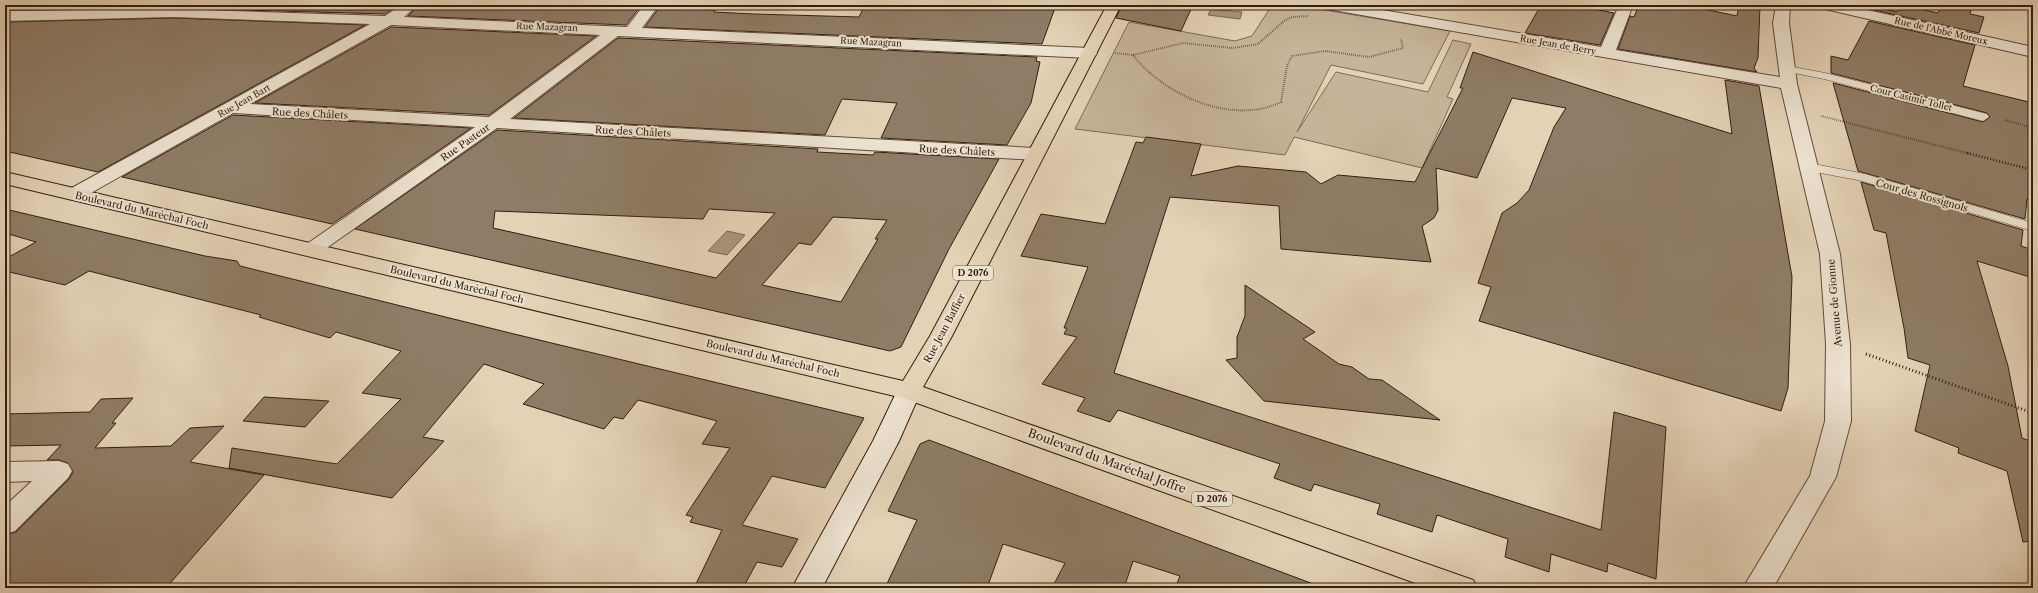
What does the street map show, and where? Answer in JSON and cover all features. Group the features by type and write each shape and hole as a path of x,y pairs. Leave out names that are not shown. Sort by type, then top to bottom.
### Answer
{"main road":[{"name":"Rue Jean Baffier","path":"909,391 940,336 1114,5"},
{"name":"Boulevard du Maréchal Foch","path":"5,178 909,391"},
{"name":"Boulevard du Maréchal Joffre","path":"909,391 1448,585"}],"street":[{"name":"Rue Jean Bart","path":"75,194 389,20 411,5"},
{"name":"Rue Pasteur","path":"311,250 624,31 652,5"},
{"name":"Rue Jean de Berry","path":"1327,5 1607,53 1788,77"},
{"path":"1607,53 1626,5"},
{"name":"Avenue de Gionne","path":"1758,588 1823,477 1838,421 1838,344 1830,254 1788,77 1780,23 1783,5"},
{"name":"Rue de l'Abbé Moreux","path":"1825,5 2033,52"},
{"name":"Rue Mazagran","path":"5,16 174,13 389,20 1090,51"},
{"name":"Rue des Châlets","path":"232,108 1035,154"},
{"name":"Rue Jean Baffier","path":"807,588 886,440 909,391"},
{"path":"5,472 59,471 5,523"}],"lane":[{"name":"Cour Casimir Tollet","path":"1788,77 1825,76 1983,117"},
{"name":"Cour des Rossignols","path":"1809,167 1860,177 2033,227"}],"path":[{"path":"1090,51 1133,55 1183,43 1233,48 1258,44 1284,21 1292,17 1312,17"},
{"path":"1133,55 1137,62 1155,78 1185,95 1210,105 1240,111 1260,110 1266,109 1281,102 1288,66 1292,56 1325,51 1363,57 1383,54 1403,48 1403,41 1397,36"},
{"path":"1795,109 2033,170"},
{"path":"1983,117 1991,116 2033,128"},
{"path":"1838,344 2033,413"}],"shaded area":[{"path":"1272,5 1295,5 1450,31 1423,84 1331,65 1297,132 1336,72 1428,92 1453,40 1471,44 1447,97 1453,99 1422,168 1294,137 1285,155 1075,129 1129,22 1235,41 1252,36"},
{"path":"1211,9 1242,12 1240,19 1208,15"},
{"path":"727,231 745,235 727,255 708,251"}],"building":[{"path":"5,5 398,5 385,14 173,8 5,10"},
{"path":"419,5 622,5 621,7 640,7 626,25 408,16"},
{"path":"865,5 1056,5 1042,44 645,27 659,8 715,10 714,12 754,14 859,17"},
{"path":"1122,5 1193,5 1181,31 1116,18"},
{"path":"1541,5 1573,5 1614,13 1600,45 1525,33"},
{"path":"1639,5 1685,5 1737,16 1739,5 1760,5 1758,58 1754,68 1757,72 1618,49 1630,16 1634,17"},
{"path":"1902,5 1938,13 1941,5 1972,5 1970,14 1984,17 1979,33 1874,10 1876,7 1897,12"},
{"path":"173,18 365,25 98,172 5,151 5,22"},
{"path":"1869,21 1975,45 1963,86 2033,103 2033,201 2027,199 2025,219 1858,171 1833,83 1983,122 1990,117 1987,113 1831,73 1831,56 1848,60"},
{"path":"391,27 596,36 489,115 255,103"},
{"path":"618,38 1037,57 1036,61 1040,62 1031,103 1007,145 881,138 897,103 842,99 825,135 514,118"},
{"path":"1473,52 1732,134 1725,80 1759,86 1792,277 1788,388 1781,411 1479,321 1491,287 1478,283 1502,213 1517,203 1529,190 1554,127 1566,108 1512,98 1477,178 1436,168 1438,210 1434,218 1422,226 1431,262 1281,249 1279,206 1170,197 1114,373 1601,530 1614,412 1666,427 1656,579 1608,563 1607,572 1551,554 1549,572 1505,557 1508,539 1437,515 1432,532 1377,514 1380,504 1314,484 1311,491 1274,478 1280,464 1118,410 1110,422 1077,411 1085,398 1042,384 1077,337 1064,334 1067,328 1064,328 1088,267 1021,256 1041,214 1105,224 1136,142 1143,143 1146,137 1201,144 1191,176 1238,166 1306,172 1321,184 1338,175 1415,182 1463,88 1460,88"},
{"path":"233,115 471,128 332,224 122,177"},
{"path":"497,130 818,149 817,152 873,155 875,152 999,159 949,249 901,347 890,351 355,229","holes":["709,209 775,213 716,278 493,228 495,211 703,219","833,217 887,220 875,239 878,239 841,302 762,285 799,243 811,245"]},
{"path":"1861,182 2023,230 2021,246 2033,250 2033,278 1977,261 2008,366 2022,438 2033,442 2033,541 2023,542 2007,471 1958,453 1959,448 1915,431 1930,365 1908,358 1904,328 1886,233 1874,230"},
{"path":"5,209 205,256 237,261 240,266 864,418 825,488 772,476 742,525 798,539 782,567 757,562 743,588 694,588 722,530 690,522 693,517 686,515 730,448 702,444 717,421 638,400 623,419 614,417 604,429 523,404 544,384 484,364 423,437 444,441 392,498 229,468 232,448 337,464 401,399 362,393 401,351 336,332 330,338 259,317 261,315 89,271 65,285 5,271 5,259 36,242 5,233"},
{"path":"1245,285 1315,332 1303,339 1339,364 1352,367 1369,379 1382,380 1440,420 1264,401 1226,360 1237,358 1237,337 1245,316"},
{"path":"264,397 329,401 305,427 243,421"},
{"path":"133,398 112,423 116,423 95,448 171,446 190,428 224,426 190,462 264,475 166,588 5,588 5,535 16,532 69,479 73,472 68,463 59,460 47,460 61,445 5,446 5,414 90,412 101,399"},
{"path":"929,440 1316,585 1316,588 1175,588 1180,576 1133,561 1124,588 1052,588 1065,563 1003,544 987,588 885,588 917,520 888,511 920,444"}]}
